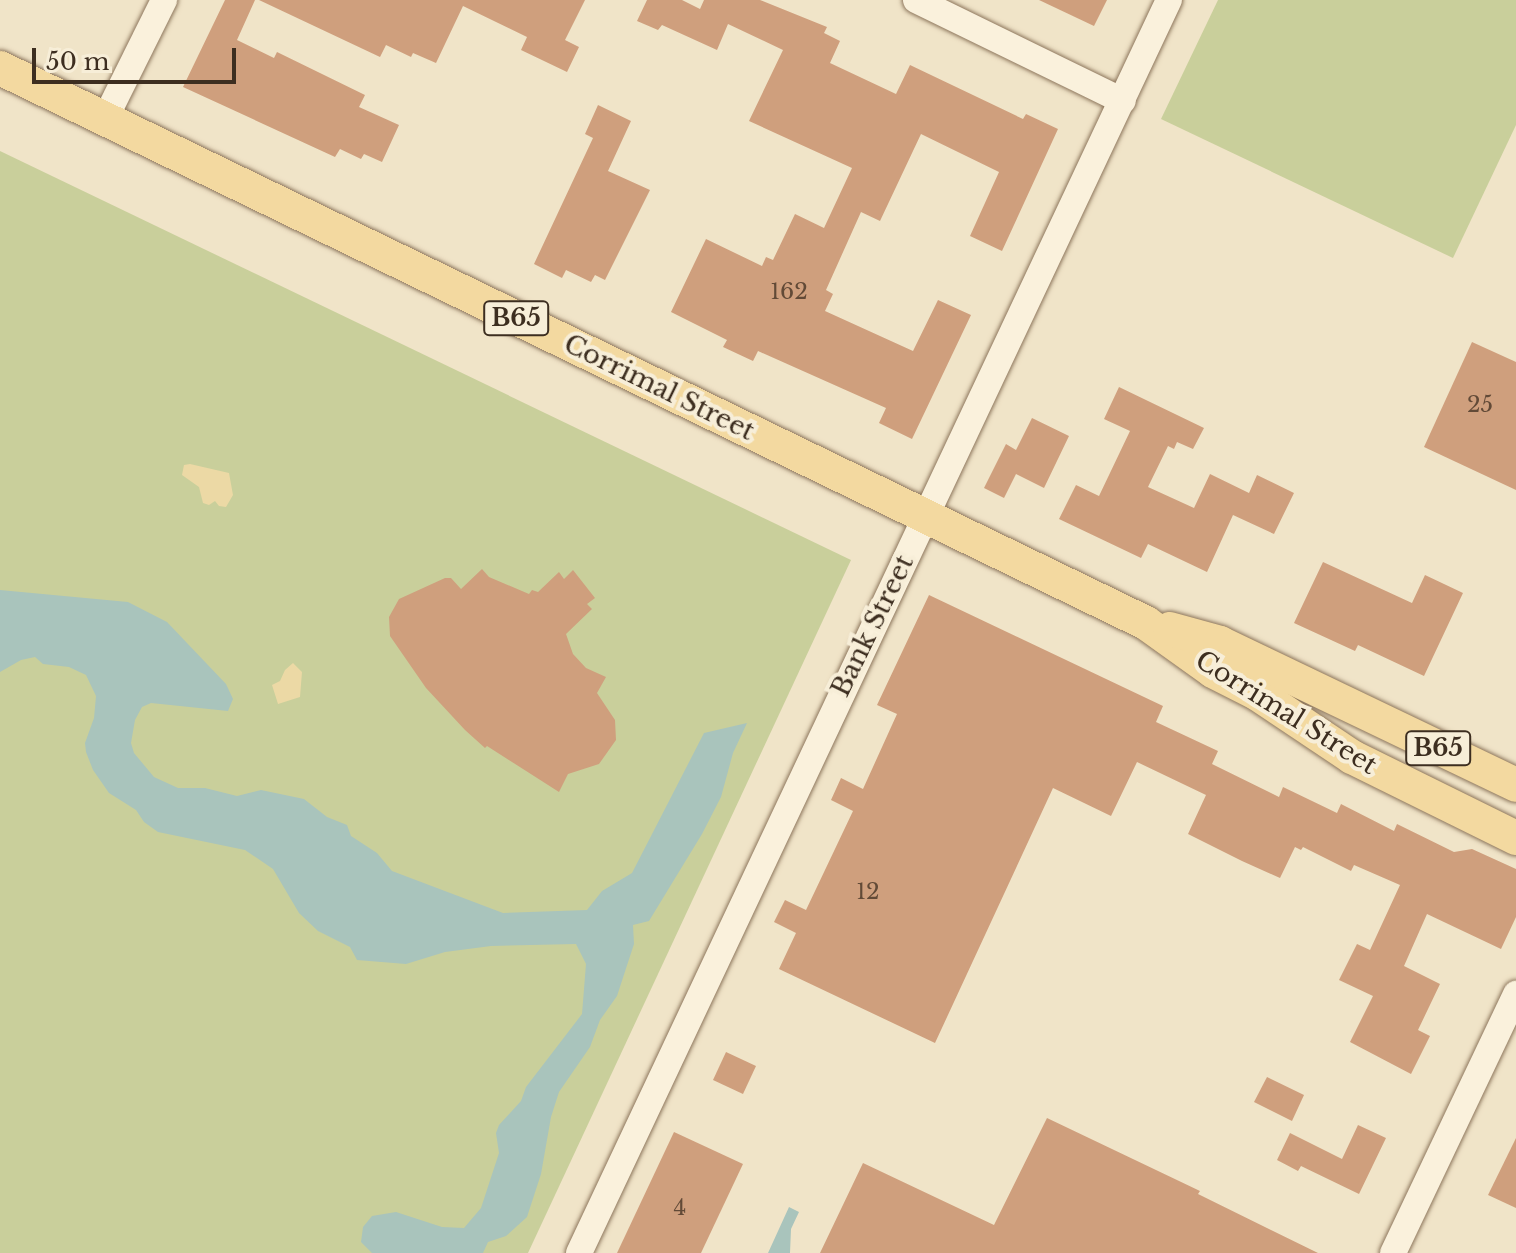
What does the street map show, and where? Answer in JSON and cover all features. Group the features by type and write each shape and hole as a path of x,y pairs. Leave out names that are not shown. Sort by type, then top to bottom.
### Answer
{"main road":[{"name":"Corrimal Street","path":"0,68 1146,623 1213,671 1258,694 1352,757 1516,838"},
{"name":"Corrimal Street","path":"1146,623 1220,643 1516,785"}],"street":[{"path":"105,119 164,0"},
{"path":"916,0 1123,101"},
{"name":"Bank Street","path":"579,1253 1169,0"},
{"path":"1393,1253 1516,994"}],"green space":[{"path":"1218,0 1516,0 1516,125 1453,258 1161,119"},
{"path":"0,151 851,560 528,1253 0,1253"}],"sand":[{"path":"184,465 229,473 233,495 226,507 219,506 215,501 209,505 203,503 199,487 182,475"},
{"path":"293,663 302,672 300,697 278,704 272,685 280,681"}],"water":[{"path":"0,590 128,602 167,622 226,684 233,699 228,711 151,703 142,707 135,720 131,743 134,753 154,777 178,788 205,788 237,796 261,790 304,799 327,817 347,825 351,836 377,853 392,871 503,913 587,910 602,891 632,873 704,733 747,723 733,753 721,797 702,834 649,921 633,925 634,944 617,996 600,1020 590,1047 559,1092 551,1117 541,1174 527,1217 506,1236 488,1242 483,1253 372,1253 361,1242 363,1227 372,1216 396,1212 442,1227 464,1228 481,1208 499,1153 496,1133 499,1125 521,1101 526,1087 582,1014 586,964 576,944 491,946 445,952 406,964 357,960 350,947 318,931 299,913 273,869 245,850 158,832 144,822 136,810 109,793 93,770 86,752 85,743 94,718 96,696 86,675 69,667 43,664 35,657 21,660 0,672"},
{"path":"789,1207 799,1212 791,1229 790,1253 768,1253"}],"building":[{"path":"225,0 255,0 237,40 274,58 277,52 365,95 359,107 399,125 382,162 364,154 361,159 340,149 335,157 183,87"},
{"path":"259,0 585,0 565,40 579,47 567,72 521,50 527,37 463,6 436,63 413,53 411,57 386,45 380,57"},
{"path":"647,0 682,0 700,9 704,0 760,0 827,27 824,33 840,41 830,63 896,94 910,65 1023,119 1026,114 1058,129 1002,251 970,236 999,172 921,134 880,221 861,212 826,290 833,294 825,311 913,351 938,300 971,315 912,439 879,423 886,408 758,351 753,361 723,347 727,340 671,312 706,239 762,266 766,257 773,260 795,214 824,228 852,168 749,121 783,50 728,24 717,50 662,25 658,30 637,21"},
{"path":"1039,0 1107,0 1094,26"},
{"path":"598,105 631,121 608,171 650,190 605,280 595,275 591,282 566,270 562,278 534,264 593,138 585,134"},
{"path":"1472,342 1516,362 1516,490 1424,447"},
{"path":"1119,387 1204,428 1193,449 1177,442 1174,449 1168,446 1148,487 1194,508 1210,474 1249,493 1257,475 1294,493 1274,534 1233,515 1207,572 1148,544 1141,558 1059,519 1076,485 1099,496 1130,431 1104,419"},
{"path":"1032,418 1069,436 1044,488 1016,474 1004,498 984,488 1006,444 1016,450"},
{"path":"1323,562 1412,603 1425,575 1463,593 1424,676 1358,645 1355,651 1294,623"},
{"path":"482,569 489,577 529,594 532,590 538,592 559,572 564,579 573,570 595,598 587,604 592,609 566,634 573,654 586,668 606,677 597,693 615,720 616,740 599,764 568,774 559,792 487,746 485,748 465,730 426,688 390,636 389,617 399,599 445,578 451,578 461,589"},
{"path":"929,595 1163,706 1156,722 1218,751 1212,764 1279,797 1283,787 1337,813 1341,804 1394,831 1397,824 1454,852 1472,849 1516,869 1516,917 1501,949 1427,914 1404,966 1440,984 1418,1030 1430,1036 1411,1074 1350,1042 1373,996 1339,980 1357,944 1370,950 1400,885 1354,865 1351,871 1303,847 1301,850 1295,847 1280,878 1242,861 1188,834 1206,795 1137,762 1111,816 1053,788 935,1043 779,969 796,933 774,922 785,900 806,910 853,811 831,800 841,778 863,789 897,714 877,705"},
{"path":"726,1052 756,1066 743,1094 713,1080"},
{"path":"1267,1077 1304,1095 1292,1121 1254,1102"},
{"path":"1047,1118 1200,1191 1198,1194 1318,1253 820,1253 863,1163 994,1225"},
{"path":"1358,1125 1386,1138 1359,1194 1301,1166 1298,1171 1277,1160 1290,1133 1342,1159"},
{"path":"674,1132 743,1164 701,1253 617,1253"},
{"path":"1516,1138 1516,1208 1488,1195"}]}
